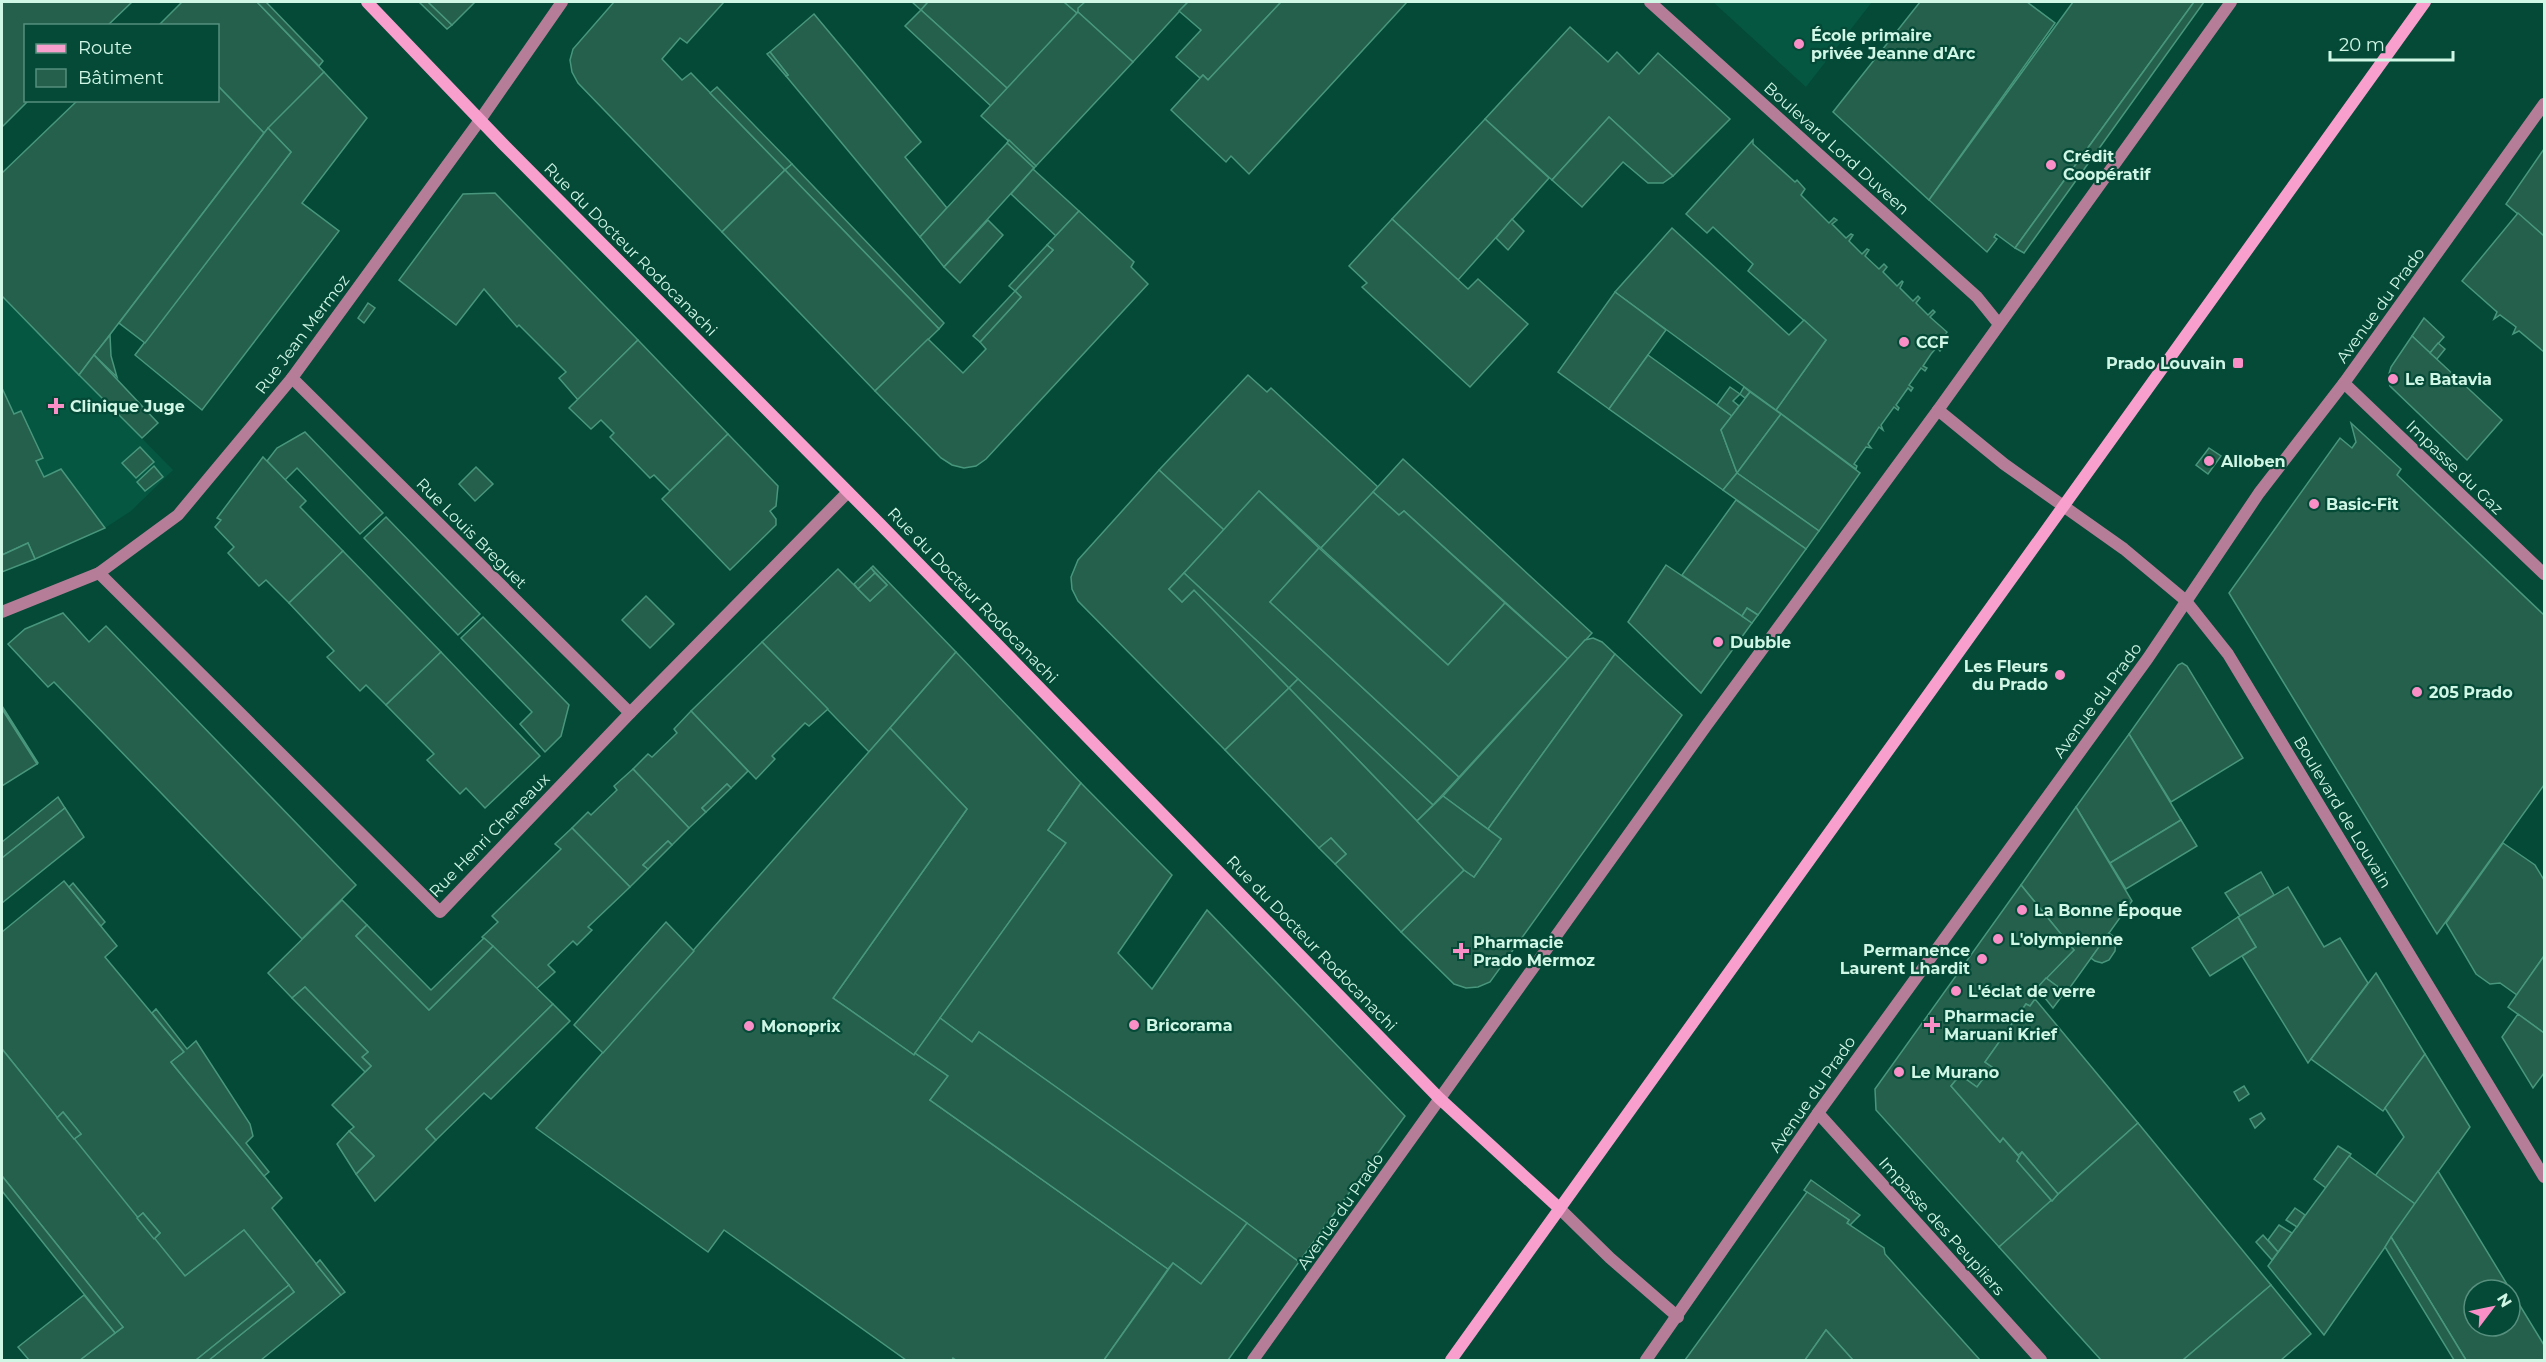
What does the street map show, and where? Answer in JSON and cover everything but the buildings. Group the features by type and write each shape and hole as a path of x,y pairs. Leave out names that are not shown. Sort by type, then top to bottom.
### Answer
{"street":[{"name":"Rue du Docteur Rodocanachi","path":"367,2 1439,1098 1559,1208"},
{"name":"Rue Jean Mermoz","path":"2,612 99,573 177,515 292,378 480,120 562,2"},
{"name":"Boulevard Lord Duveen","path":"1650,2 1977,297 1998,323"},
{"name":"Avenue du Prado","path":"1253,1360 1706,726 1938,410 1998,323 2230,2"},
{"path":"1451,1360 2425,2"},
{"name":"Avenue du Prado","path":"1646,1360 1818,1113 2148,658 2259,493 2344,384 2544,104"},
{"name":"Rue Louis Breguet","path":"292,378 630,713"},
{"name":"Impasse du Gaz","path":"2344,384 2544,574"},
{"path":"1938,410 2004,464 2064,507"},
{"name":"Rue Henri Cheneaux","path":"99,573 440,912 630,713 848,492"},
{"name":"Boulevard de Louvain","path":"2064,507 2124,549 2185,600 2228,654 2544,1177"},
{"name":"Impasse des Peupliers","path":"1818,1113 2042,1360"},
{"path":"1559,1208 1610,1258 1678,1317"}],"shaded area":[{"name":"École primaire privée Jeanne d'Arc","path":"1713,2 1872,2 1806,87"},
{"name":"Clinique Juge","path":"2,296 173,470 131,511 105,528 2,571"}],"place":[{"name":"École primaire privée Jeanne d'Arc","path":"1799,44"},
{"name":"Crédit Coopératif","path":"2051,165"},
{"name":"CCF","path":"1904,342"},
{"name":"Prado Louvain","path":"2238,363"},
{"name":"Le Batavia","path":"2393,379"},
{"name":"Clinique Juge","path":"56,406"},
{"name":"Alloben","path":"2209,461"},
{"name":"Basic-Fit","path":"2314,504"},
{"name":"Dubble","path":"1718,642"},
{"name":"Les Fleurs du Prado","path":"2060,675"},
{"name":"205 Prado","path":"2417,692"},
{"name":"La Bonne Époque","path":"2022,910"},
{"name":"L'olympienne","path":"1998,939"},
{"name":"Pharmacie Prado Mermoz","path":"1461,951"},
{"name":"Permanence Laurent Lhardit","path":"1982,959"},
{"name":"L'éclat de verre","path":"1956,991"},
{"name":"Bricorama","path":"1134,1025"},
{"name":"Pharmacie Maruani Krief","path":"1932,1025"},
{"name":"Monoprix","path":"749,1026"},
{"name":"Le Murano","path":"1899,1072"}]}
